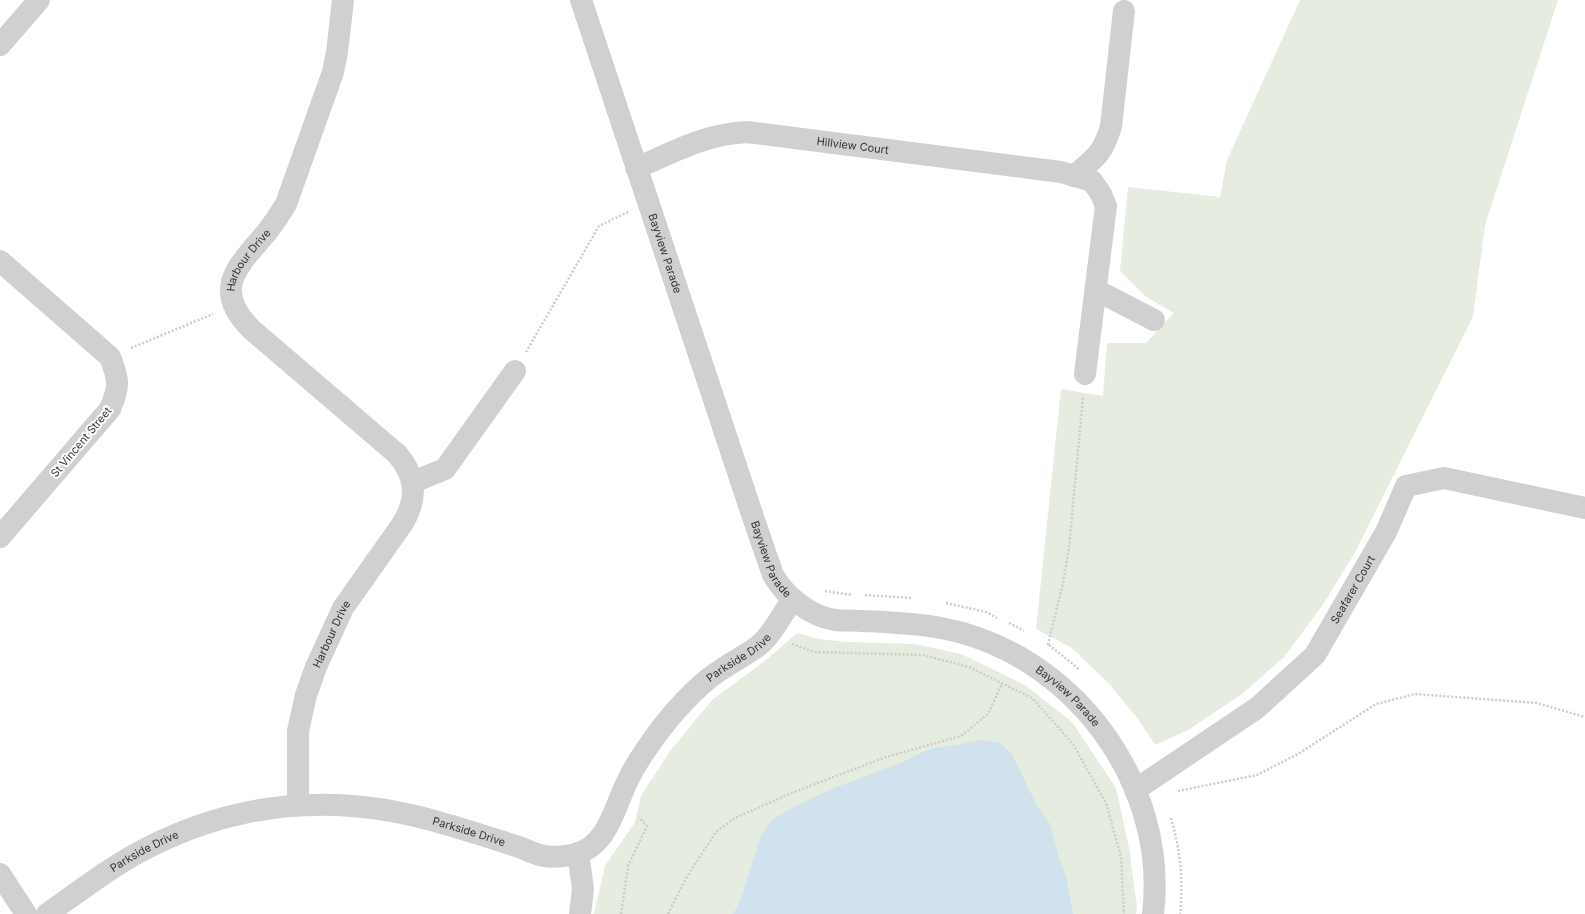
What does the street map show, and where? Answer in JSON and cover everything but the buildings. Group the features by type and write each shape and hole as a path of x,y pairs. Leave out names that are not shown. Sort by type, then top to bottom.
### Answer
{"street":[{"path":"0,45 39,0"},
{"name":"Harbour Drive","path":"298,805 298,731 306,695 311,681 334,624 343,608 410,512 413,502 413,482 405,463 397,454 239,318 233,305 231,293 232,281 236,269 244,257 278,218 286,204 333,72 337,52 343,0"},
{"name":"Bayview Parade","path":"581,0 773,575 792,600 808,611 834,620 896,623 940,628 970,635 996,645 1022,658 1042,671 1077,700 1110,741 1126,767 1135,790 1148,828 1153,862 1155,889 1153,914"},
{"path":"1074,176 1097,157 1107,141 1111,126 1124,11"},
{"name":"Hillview Court","path":"636,168 693,143 713,136 728,133 747,132 1061,172 1092,181 1101,194 1106,206 1085,374"},
{"name":"St Vincent Street","path":"0,261 110,357 118,376 117,392 110,409 0,537"},
{"path":"1096,290 1154,320"},
{"path":"413,482 445,469 515,371"},
{"name":"Seafarer Court","path":"1135,790 1160,786 1257,708 1315,655 1386,532 1406,486 1444,478 1585,508"},
{"name":"Parkside Drive","path":"46,914 116,866 181,832 207,822 268,808 298,805 340,804 396,811 421,816 544,856 556,857 578,853 590,846 605,832 614,816 621,797 640,758 669,717 708,679 758,646 769,635 792,600"},
{"path":"578,853 583,889 580,914"},
{"path":"0,874 26,914"}],"path":[{"path":"515,371 599,226 648,203"},
{"path":"110,357 233,305"},
{"path":"1042,671 1063,583 1069,548 1085,374"},
{"path":"820,589 851,595 901,596 916,598"},
{"path":"944,603 986,612 1029,634"},
{"path":"769,635 814,652 922,654 969,667 1032,698 1073,744 1106,803 1121,857 1124,914"},
{"path":"1042,641 1074,664 1084,674"},
{"path":"668,914 686,878 716,832 735,818 794,792 886,757 961,736 988,714 1002,684"},
{"path":"1160,786 1257,775 1298,754 1376,704 1415,694 1537,703 1585,717"},
{"path":"621,797 647,826 628,866 621,914"},
{"path":"1170,814 1176,833 1181,867 1180,914"}],"shaded area":[{"path":"1300,0 1558,0 1485,225 1473,317 1353,556 1322,606 1284,657 1242,694 1188,730 1155,745 1138,719 1109,684 1072,648 1036,629 1061,389 1103,396 1107,343 1146,343 1174,313 1145,296 1120,271 1128,187 1220,197 1227,160"},
{"path":"797,633 818,639 848,642 915,644 961,654 1025,685 1072,722 1116,788 1129,848 1137,907 1136,914 594,914 605,866 635,822 641,796 670,751 712,700 766,660"}],"water":[{"path":"983,740 1000,743 1012,754 1035,802 1050,824 1059,858 1066,876 1073,914 733,914 739,904 761,836 772,820 786,811 834,788 901,763 931,749"}]}
